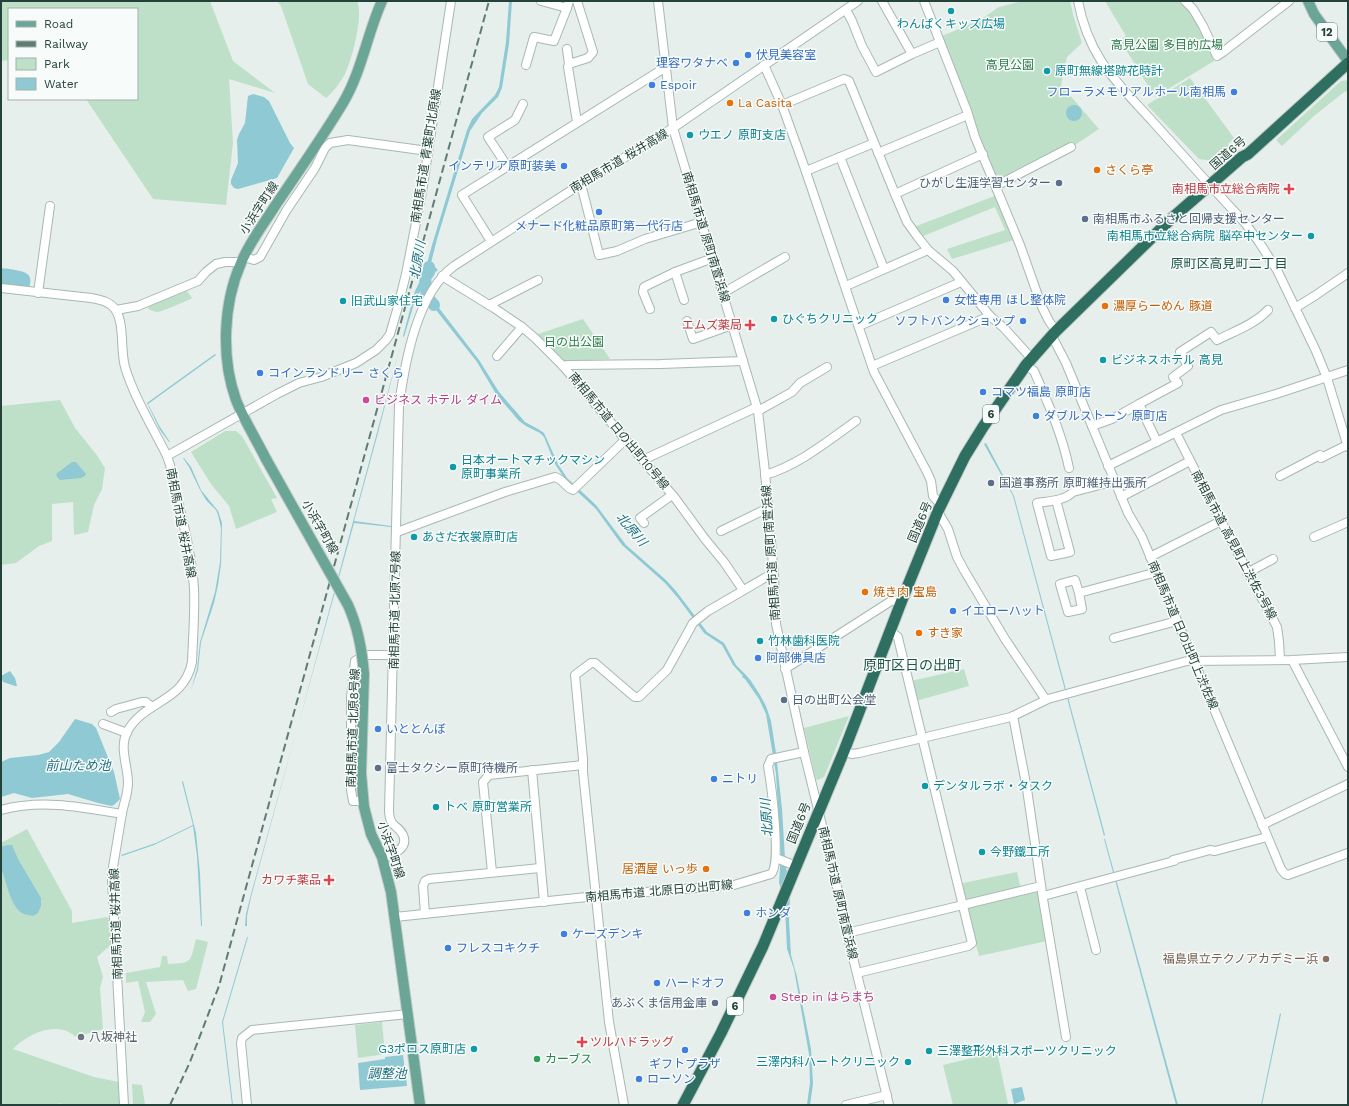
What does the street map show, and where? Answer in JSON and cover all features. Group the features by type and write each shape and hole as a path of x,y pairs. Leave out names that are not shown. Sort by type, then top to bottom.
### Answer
{"highway":[{"name":"国道6号","path":"683,1105 736,1004 763,946 780,904 786,864 818,810 844,751 902,600 940,509 965,456 983,427 1029,362 1054,334 1171,219 1242,157 1248,154 1348,62"}],"main road":[{"name":"小浜字町線","path":"382,1 360,65 344,101 257,234 243,259 234,282 228,312 226,341 229,373 242,413 266,459 348,605 355,622 363,656 364,674 361,773 363,801 371,834 382,857 391,892 420,1105"},
{"name":"12","path":"1308,1 1314,14 1348,62"}],"street":[{"path":"448,1 450,11"},
{"name":"南相馬市道 青葉町北原線","path":"390,334 406,274 428,151 451,1"},
{"path":"526,64 534,37 554,41 568,5 541,1"},
{"path":"569,64 588,58 593,52 577,1"},
{"name":"南相馬市道 原町南萱浜線","path":"658,1 673,128 758,409 768,508 776,624 804,752 889,1105"},
{"name":"南相馬市道 桜井高線","path":"411,345 425,302 442,276 449,270 491,241 673,128 858,1"},
{"path":"882,1 912,54"},
{"name":"南相馬市道 日の出町上渋佐線","path":"924,1 1025,259 1042,307 1121,497 1128,513 1142,537 1157,572 1281,869 1288,875 1348,853"},
{"path":"1078,1 1082,21 1092,46 1107,70 1244,223 1259,242 1277,270 1316,351 1327,378 1348,446 1320,456 1280,476"},
{"path":"1185,1 1193,9 1203,26 1217,56 1289,1"},
{"path":"846,10 852,20 862,46 876,72 940,42"},
{"path":"567,49 577,122"},
{"path":"764,65 782,105 806,171 872,366 927,472 931,481 933,496 948,529 957,557 1005,639 1044,697 1044,700"},
{"path":"491,241 462,195 666,67"},
{"path":"782,105 844,79 849,81 908,222 928,250 953,271 990,316 1004,328 1029,362 1056,421 1065,448 1069,468"},
{"path":"507,166 488,137 515,120 523,104"},
{"path":"878,153 968,115"},
{"path":"321,137 328,146"},
{"path":"116,310 138,306 198,281 216,264 243,259 254,260 260,257 286,211 328,146 334,142 348,140 428,151"},
{"path":"806,171 874,142"},
{"path":"996,186 1072,148"},
{"path":"895,194 983,154"},
{"path":"840,157 884,269"},
{"path":"581,184 599,254 617,251 651,237 702,222"},
{"path":"38,293 50,206"},
{"path":"846,286 928,250"},
{"path":"723,293 785,256"},
{"path":"650,309 643,292 644,287 675,272 713,258"},
{"path":"675,272 684,300"},
{"path":"1295,308 1348,273"},
{"name":"南相馬市道 日の出町10号線","path":"442,276 490,305 522,327 563,366 672,495 724,562 743,590"},
{"path":"490,305 538,280"},
{"path":"859,326 962,282"},
{"path":"1,288 102,300 116,310 120,321 122,354 127,374 145,414 167,456"},
{"path":"1092,426 1112,419 1178,383 1173,377 1188,366 1180,352 1211,332 1217,340 1252,322 1268,310"},
{"path":"872,366 990,316"},
{"path":"687,321 693,339 732,325"},
{"path":"497,356 522,327"},
{"name":"南相馬市道 桜井高線","path":"124,1105 112,881 128,784 124,746 127,733 139,717 180,688 192,662 194,597 192,574 167,456 287,389 321,377 356,362 382,346 390,334"},
{"name":"南相馬市道 北原7号線","path":"382,857 390,856 401,849 404,839 402,833 394,826 390,817 399,405 403,378 411,345"},
{"path":"563,366 743,361"},
{"path":"643,460 758,409 792,392 800,383 827,367"},
{"path":"1108,466 1221,410 1327,378 1348,370"},
{"path":"1139,404 1157,442"},
{"path":"765,475 778,471 798,461 856,420"},
{"name":"南相馬市道 高見町上渋佐3号線","path":"1176,433 1277,627 1280,640 1280,660"},
{"path":"397,532 505,492 556,477 558,477 570,490 575,488 626,439"},
{"path":"1121,497 1190,461"},
{"path":"1056,500 1070,552 1051,556 1037,503 1056,500 1069,496 1073,492 1115,481"},
{"path":"644,523 640,518 672,495"},
{"path":"721,531 768,508"},
{"path":"1150,557 1221,521"},
{"path":"1314,538 1348,522"},
{"path":"1248,573 1273,559"},
{"path":"1079,593 1157,572"},
{"path":"624,1105 609,1022 575,675 591,663 595,663 631,694 635,697 639,697 667,670 693,623 743,590 773,573"},
{"path":"785,669 891,601 902,600"},
{"path":"1114,638 1177,621"},
{"path":"857,973 968,946 972,943 898,637 890,631"},
{"name":"南相馬市道 北原8号線","path":"363,801 353,801 351,790 351,697 355,661 360,657 365,656 394,655"},
{"path":"844,751 852,754 859,754 1013,716 1044,700 1194,660 1292,660 1348,657"},
{"path":"1292,660 1348,768"},
{"path":"111,712 116,709 142,702 146,702 152,707"},
{"path":"1013,716 1027,789 1066,1037"},
{"path":"103,724 127,733"},
{"name":"南相馬市道 北原日の出町線","path":"395,917 596,896 734,884 770,874 774,870 786,864 774,814 768,766 771,759 804,752"},
{"path":"492,872 483,782 488,775 583,765"},
{"path":"532,770 544,902"},
{"path":"1262,825 1348,784"},
{"path":"1,810 30,804 53,804 83,807 122,814"},
{"path":"847,933 963,905 1042,891 1047,895 1174,862 1173,860 1210,850 1215,851 1267,838"},
{"path":"426,914 423,886 425,881 429,879 540,868"},
{"path":"1080,887 1096,950"},
{"path":"247,1105 240,1043 242,1038 252,1030 408,1014"},
{"path":"846,1105 887,1095"}],"green space":[{"path":"1,1 210,1 233,61 275,93 229,79 233,143 226,205 153,199 87,100 138,100 138,8 8,8 8,60 1,61"},
{"path":"277,1 357,1 359,8 358,26 351,58 345,74 339,84 326,98 308,84 281,6"},
{"name":"高見公園","path":"1023,1 1070,1 1082,43 1067,57 1061,85 1099,129 1075,145 998,181 942,36 980,20 999,7"},
{"name":"高見公園 多目的広場","path":"1105,1 1181,1 1192,15 1208,45 1214,61 1155,97 1120,40 1126,36"},
{"path":"1190,78 1234,138 1228,144 1234,150 1219,162 1199,159 1147,105"},
{"path":"1348,80 1348,91 1344,92 1314,116 1282,146 1276,140 1341,81"},
{"path":"997,195 1014,240 952,259 947,249 1005,230 995,207 921,237 914,227"},
{"path":"187,291 192,298 186,301 158,312 148,309 150,305"},
{"name":"日の出公園","path":"583,319 610,359 563,361 535,335"},
{"path":"60,400 75,428 105,468 102,489 94,505 88,532 74,535 73,502 52,504 52,541 39,546 16,563 1,565 1,406"},
{"path":"225,431 236,431 242,436 277,498 271,499 277,512 236,529 229,506 211,484 191,452"},
{"path":"964,669 969,686 916,701 911,681"},
{"path":"849,716 824,777 818,780 816,779 804,728"},
{"path":"27,829 72,911 72,923 107,917 113,926 113,943 97,957 103,977 100,988 103,1029 76,1037 60,1029 43,1031 27,1038 13,1049 94,1077 119,1082 126,1105 64,1105 60,1103 59,1105 1,1105 1,843"},
{"path":"1017,872 1021,889 965,900 963,883"},
{"path":"1038,889 1047,941 979,956 966,906"},
{"path":"196,939 208,942 196,989 188,991 183,980 146,982 156,1014 150,1022 141,1022 145,1012 138,981 126,983 126,973 160,967 162,956 167,956 168,964 186,962 191,957"},
{"path":"382,1022 385,1054 358,1058 355,1025"},
{"path":"997,1052 1008,1104 953,1105 943,1065"},
{"path":"132,1084 142,1085 145,1105 133,1105"}],"water":[{"path":"509,1 512,1 509,44 502,88 498,97 482,113 470,131 431,263 438,270 429,277 416,297 404,337 403,336 415,291 425,271 467,130 472,119 495,95 499,87 506,42"},
{"path":"253,94 264,97 269,101 294,148 277,178 238,189 234,188 231,184 231,180 238,163 237,140 245,123 248,96"},
{"path":"1074,105 1080,107 1082,113 1080,119 1074,121 1068,119 1066,113 1068,107"},
{"path":"1,268 18,270 29,275 29,288 1,284"},
{"path":"432,299 479,360 499,392 525,422 544,433 558,464 567,478 596,505 626,545 666,580 676,591 707,632 724,643 736,665 751,681 766,706 771,721 776,753 782,809 785,858 790,896 789,920 791,955 797,977 811,1049 813,1084 810,1105 807,1105 810,1082 809,1054 794,969 787,949 785,908 779,882 781,855 776,774 766,714 759,699 742,677 743,676 733,665 722,645 704,633 665,583 622,545 596,509 567,482 555,464 544,437 540,433 519,421 496,394 477,362 436,310 429,304"},
{"path":"400,347 354,521 391,527 354,523 298,726"},
{"path":"215,354 216,355 148,404 169,442 160,430 147,403"},
{"path":"986,443 1014,496 1105,835 1104,836 1013,496 984,444"},
{"path":"183,458 191,467 201,490 218,511 222,523 221,564 218,585 214,603 201,642 198,670 191,690 197,669 200,642 215,592 220,562 221,528 216,510 206,500"},
{"path":"72,462 76,462 86,474 85,476 81,478 60,480 56,474"},
{"path":"10,671 15,678 17,686 3,682 1,676"},
{"name":"前山ため池","path":"75,719 92,724 96,728 114,772 120,799 112,806 68,794 32,798 14,793 1,797 1,762 10,758 38,755 49,752 59,742"},
{"path":"296,732 251,897 247,916 247,926 245,926 246,914 251,894"},
{"path":"183,781 196,833 200,873 202,926 197,856 193,826 154,845 122,856 121,855 156,843 193,825"},
{"path":"1105,839 1178,1105 1176,1105"},
{"path":"12,845 18,859 41,898 41,906 38,913 33,916 24,914 20,911 10,896 3,873 1,871 1,847"},
{"path":"247,937 223,1022 232,1105 222,1022"},
{"path":"1280,1013 1281,1014 1261,1105"},
{"name":"調整池","path":"403,1055 407,1086 360,1090 358,1063"},
{"path":"1022,1087 1025,1100 1014,1104 1011,1089"}],"waterway":[{"name":"北原川","path":"429,267 429,272 425,278 427,297 434,305"}],"railway":[{"path":"170,1105 190,1062 219,986 489,1"}],"place":[{"name":"わんぱくキッズ広場","path":"951,11"},
{"name":"伏見美容室","path":"748,55"},
{"name":"理容ワタナベ","path":"736,63"},
{"name":"原町無線塔跡花時計","path":"1047,71"},
{"name":"Espoir","path":"652,85"},
{"name":"フローラメモリアルホール南相馬","path":"1234,92"},
{"name":"La Casita","path":"730,103"},
{"name":"ウエノ 原町支店","path":"690,135"},
{"name":"インテリア原町装美","path":"564,166"},
{"name":"さくら亭","path":"1097,170"},
{"name":"ひがし生涯学習センター","path":"1059,183"},
{"name":"南相馬市立総合病院","path":"1289,189"},
{"name":"メナード化粧品原町第一代行店","path":"599,212"},
{"name":"南相馬市ふるさと回帰支援センター","path":"1085,219"},
{"name":"南相馬市立総合病院 脳卒中センター","path":"1311,236"},
{"name":"女性専用 ほし整体院","path":"946,300"},
{"name":"旧武山家住宅","path":"343,301"},
{"name":"濃厚らーめん 豚道","path":"1105,306"},
{"name":"ひぐちクリニック","path":"774,319"},
{"name":"ソフトバンクショップ","path":"1023,321"},
{"name":"エムズ薬局","path":"750,325"},
{"name":"ビジネスホテル 高見","path":"1103,360"},
{"name":"コインランドリー さくら","path":"260,373"},
{"name":"コマツ福島 原町店","path":"983,392"},
{"name":"ビジネス ホテル ダイム","path":"366,400"},
{"name":"ダブルストーン 原町店","path":"1036,416"},
{"name":"日本オートマチックマシン 原町事業所","path":"453,467"},
{"name":"国道事務所 原町維持出張所","path":"991,483"},
{"name":"あさだ衣裳原町店","path":"414,537"},
{"name":"焼き肉 宝島","path":"865,592"},
{"name":"イエローハット","path":"953,611"},
{"name":"すき家","path":"919,633"},
{"name":"竹林歯科医院","path":"760,641"},
{"name":"阿部佛具店","path":"758,658"},
{"name":"日の出町公会堂","path":"784,700"},
{"name":"いととんぼ","path":"378,729"},
{"name":"富士タクシー原町待機所","path":"378,768"},
{"name":"ニトリ","path":"714,779"},
{"name":"デンタルラボ・タスク","path":"925,786"},
{"name":"トベ 原町営業所","path":"436,807"},
{"name":"今野鐵工所","path":"982,852"},
{"name":"居酒屋 いっ歩","path":"706,869"},
{"name":"カワチ薬品","path":"329,880"},
{"name":"ホンダ","path":"747,913"},
{"name":"ケーズデンキ","path":"564,934"},
{"name":"フレスコキクチ","path":"448,948"},
{"name":"福島県立テクノアカデミー浜","path":"1326,959"},
{"name":"ハードオフ","path":"657,983"},
{"name":"Step in はらまち","path":"773,997"},
{"name":"あぶくま信用金庫","path":"715,1003"},
{"name":"八坂神社","path":"81,1037"},
{"name":"ツルハドラッグ","path":"582,1042"},
{"name":"G3ポロス原町店","path":"474,1049"},
{"name":"ギフトプラザ","path":"685,1050"},
{"name":"三澤整形外科スポーツクリニック","path":"929,1051"},
{"name":"カーブス","path":"537,1059"},
{"name":"三澤内科ハートクリニック","path":"908,1062"},
{"name":"ローソン","path":"639,1079"}],"district":[{"name":"原町区高見町二丁目","path":"1229,263"},
{"name":"原町区日の出町","path":"912,665"}]}
